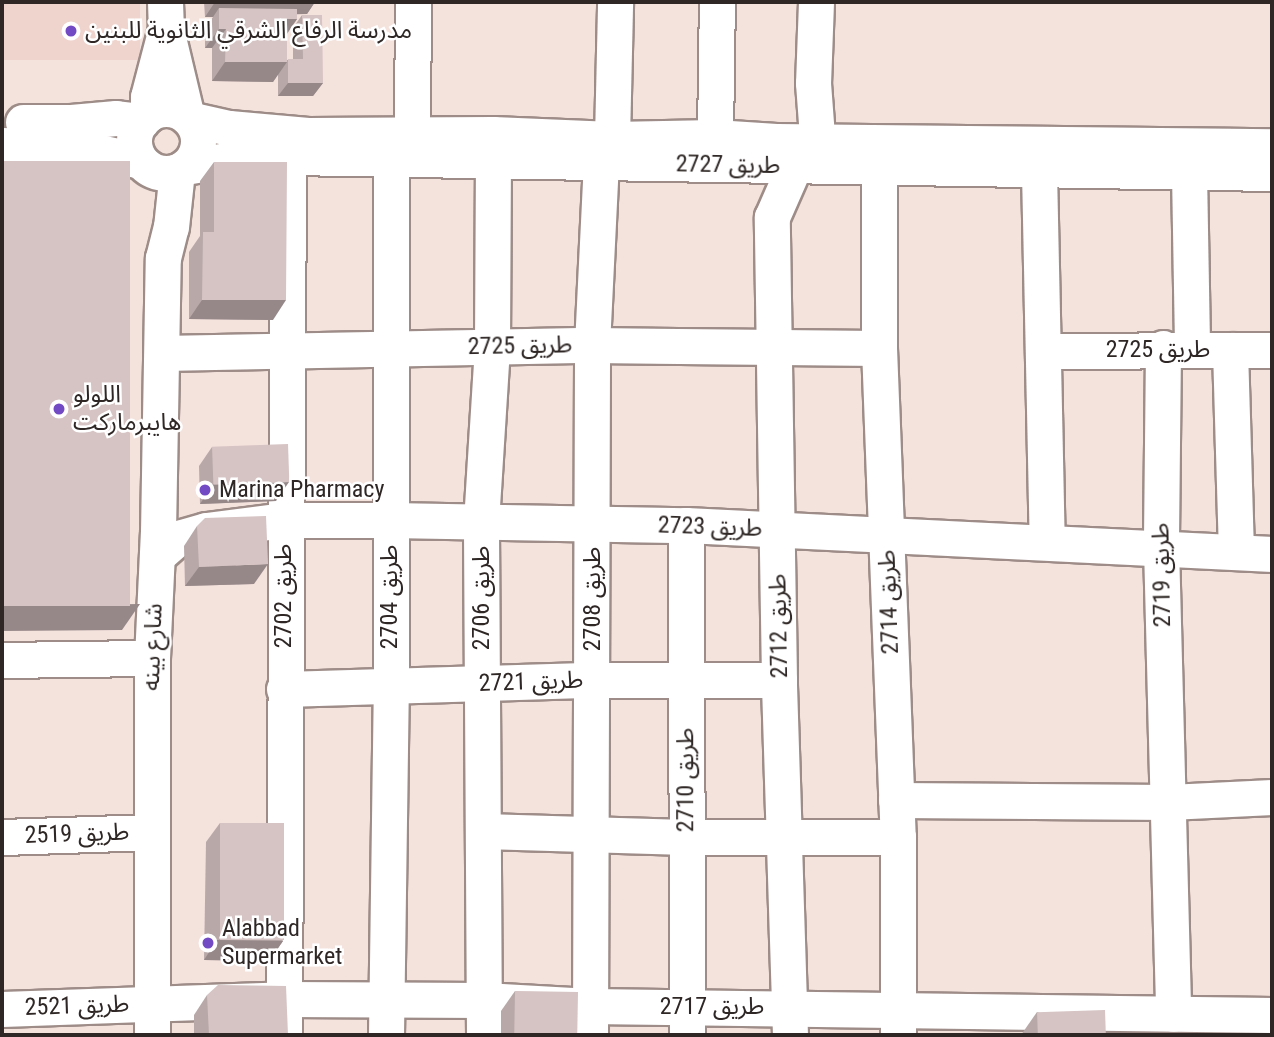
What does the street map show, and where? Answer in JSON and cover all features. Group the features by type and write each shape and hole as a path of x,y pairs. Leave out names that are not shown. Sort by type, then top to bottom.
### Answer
{"street":[{"name":"طريق 2704","path":"386,1035 391,686 389,348 412,2"},
{"name":"طريق 2708","path":"590,1021 593,833 592,345 615,2"},
{"path":"715,137 717,2"},
{"name":"طريق 2712","path":"790,1021 779,680 772,218 802,154 800,116 813,83 816,2"},
{"path":"2,145 76,147 162,166 196,153 198,144 194,126 188,118 166,15"},
{"path":"162,166 134,141 145,118 166,15"},
{"path":"2,121 71,122 145,118 164,109 188,118"},
{"name":"طريق 2727","path":"188,118 266,133 402,146 606,151 739,165 802,154 1272,146"},
{"name":"طريق 2727","path":"606,151 715,137 879,168 1272,173"},
{"name":"طريق 2727","path":"162,166 402,146"},
{"name":"طريق 2706","path":"484,1035 481,522 492,346 493,147"},
{"name":"طريق 2702","path":"284,1035 288,157"},
{"name":"طريق 2712","path":"739,165 758,190 772,218"},
{"name":"شارع بينه","path":"152,1019 152,658 162,353 163,258 157,242 162,166"},
{"name":"طريق 2714","path":"879,168 879,348 898,837 898,1022"},
{"path":"1039,171 1045,351 1047,541"},
{"name":"طريق 2719","path":"1172,1014 1170,802 1161,547 1178,349 1189,172"},
{"name":"طريق 2725","path":"162,353 592,345 879,348"},
{"path":"1230,350 1236,551"},
{"name":"طريق 2725","path":"1045,351 1272,350"},
{"name":"طريق 2723","path":"157,556 166,546 192,532 285,520 685,525 1272,554"},
{"name":"طريق 2710","path":"685,525 686,1021"},
{"path":"2,660 152,658"},
{"name":"طريق 2721","path":"284,689 593,680 779,680"},
{"path":"896,800 1170,802 1272,797"},
{"path":"483,831 898,837"},
{"name":"طريق 2519","path":"2,837 152,832"},
{"name":"طريق 2717","path":"152,1019 285,999 485,1000 590,1021 898,1022 1172,1014 1272,1015"},
{"name":"طريق 2521","path":"2,1009 152,1019"}],"shaded area":[{"name":"مدرسة الرفاع الشرقي الثانوية للبنين","path":"2,2 140,2 140,60 2,60"}],"building":[{"path":"219,8 297,9 297,19 287,19 287,62 225,62 226,29 219,29"},
{"path":"302,15 322,15 323,83 288,83 288,59 303,59"},
{"name":"اللولو هايبرماركت","path":"2,161 130,161 130,606 2,606"},
{"path":"214,162 287,162 286,300 202,300 203,232 214,232"},
{"path":"288,444 289,482 213,485 212,447"},
{"path":"266,516 268,564 199,567 197,526 205,518"},
{"path":"220,823 284,823 284,940 220,940"},
{"path":"218,985 286,986 288,1035 209,1035 207,995"},
{"path":"515,991 578,992 577,1035 514,1035"},
{"path":"1105,1010 1106,1035 1038,1035 1037,1012"}],"place":[{"name":"مدرسة الرفاع الشرقي الثانوية للبنين","path":"71,31"},
{"name":"اللولو هايبرماركت","path":"59,409"},
{"name":"Marina Pharmacy","path":"205,490"},
{"name":"Alabbad Supermarket","path":"208,943"}]}
